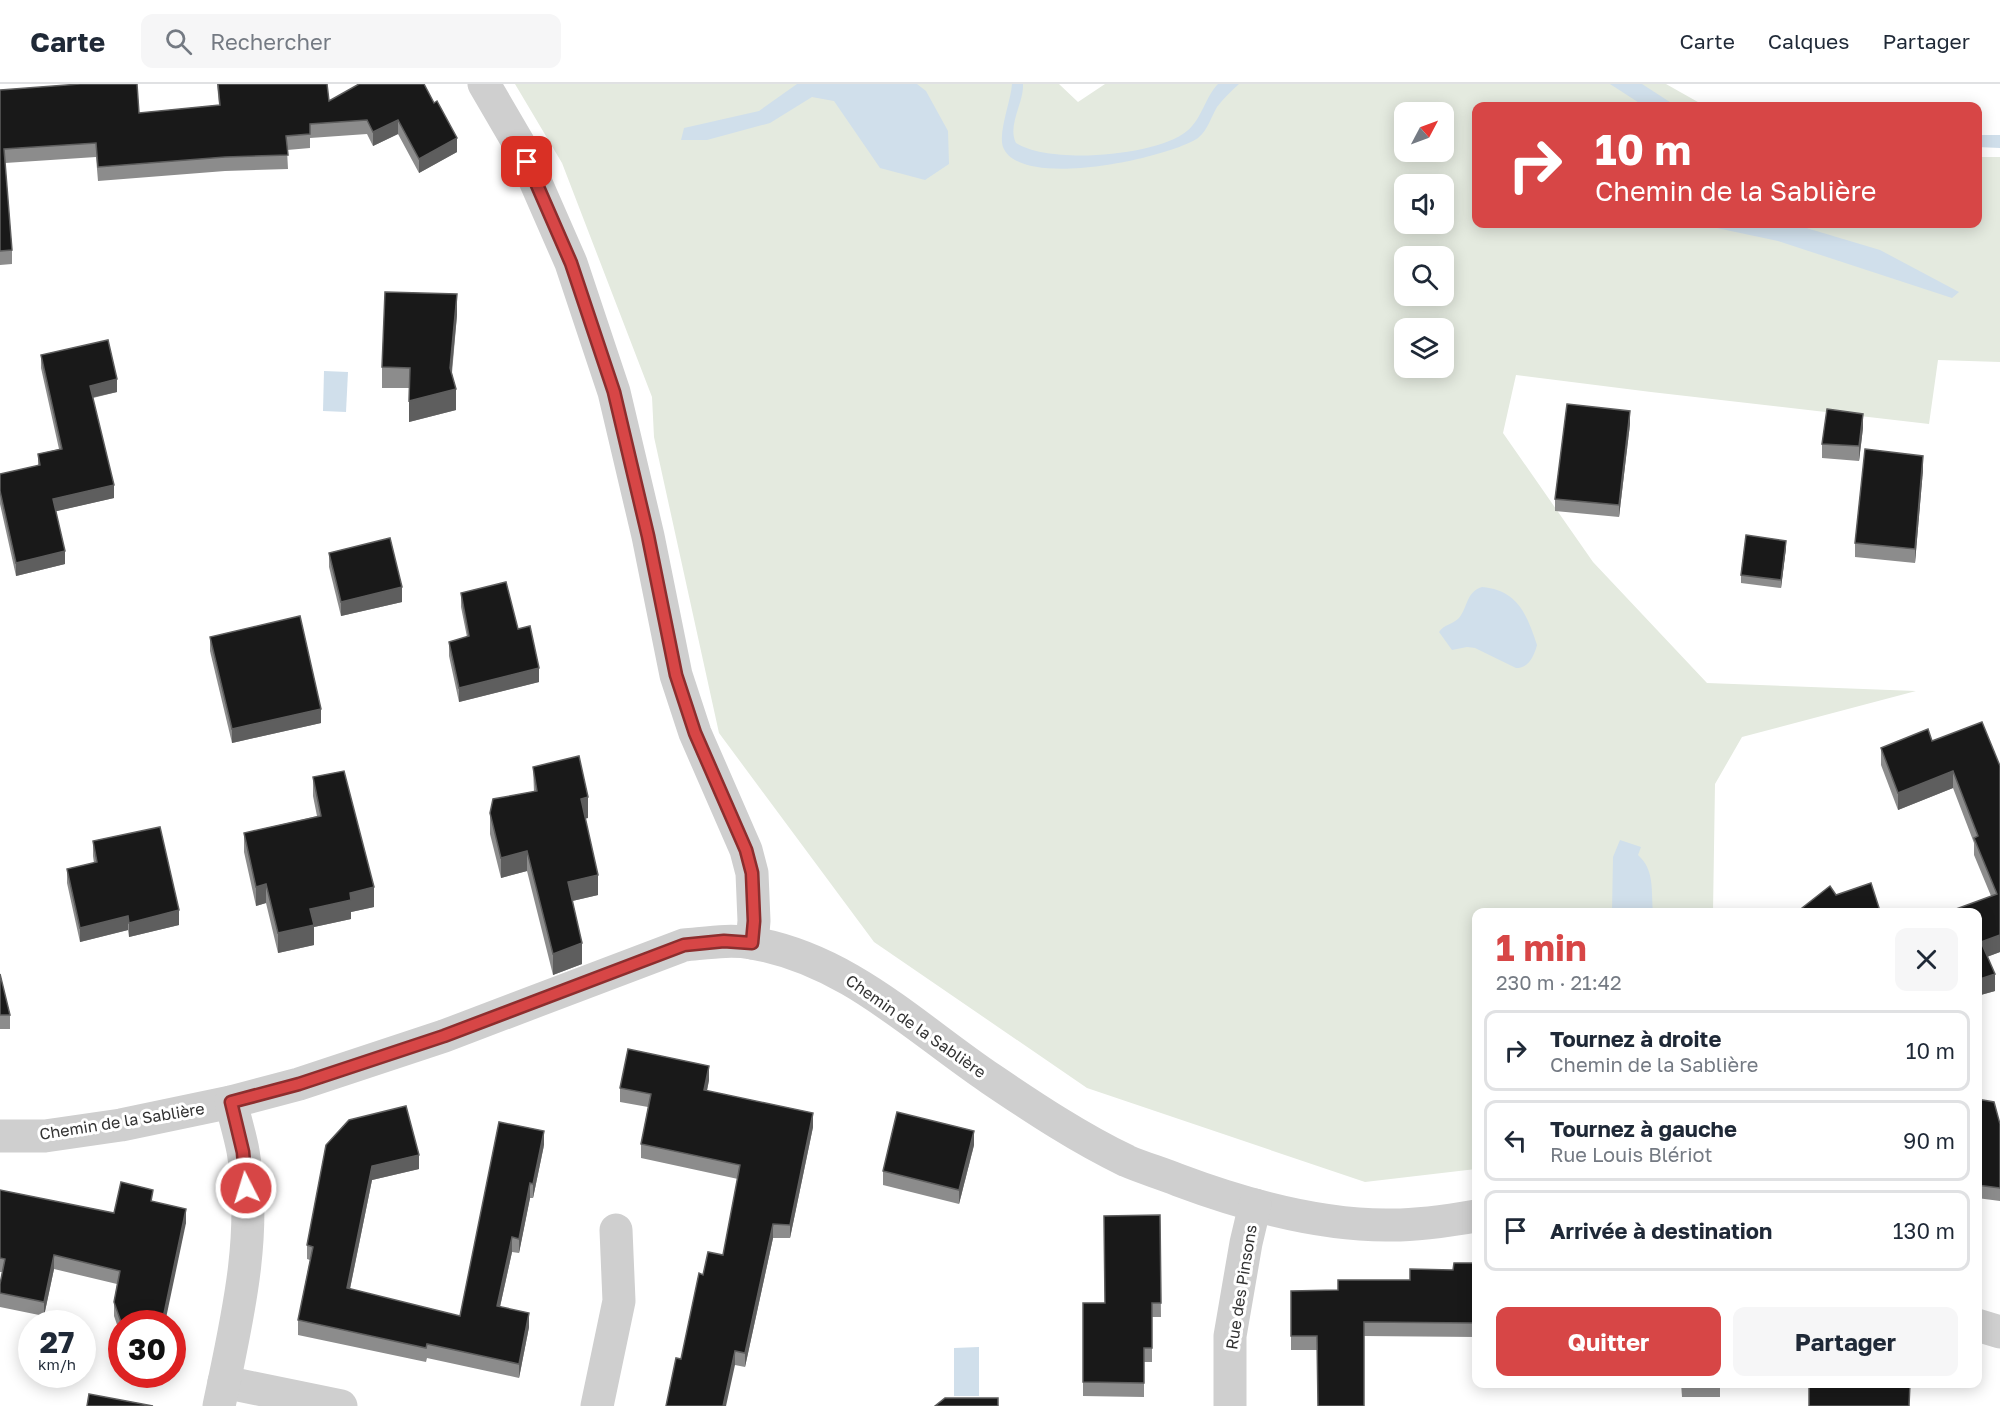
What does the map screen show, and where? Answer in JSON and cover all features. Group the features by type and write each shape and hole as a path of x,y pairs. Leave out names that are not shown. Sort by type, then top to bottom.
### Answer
{"street":[{"path":"484,84 519,144 571,263 614,392 648,536 676,675 695,733 746,850 752,873 754,921 752,943"},
{"name":"Chemin de la Sablière","path":"0,1136 45,1136 88,1130 231,1102 299,1084 444,1036 684,945 724,941 752,943 801,955 839,972 901,1012 989,1077 1053,1119 1128,1161 1197,1187 1255,1205 1331,1221 1386,1226 1472,1216"},
{"path":"231,1102 243,1152 248,1205 246,1258 221,1394 341,1406"},
{"name":"Rue des Pinsons","path":"1230,1406 1230,1336 1255,1205"},
{"path":"597,1406 619,1301 616,1230"},
{"path":"1982,1327 2000,1332"}],"shaded area":[{"path":"515,84 1059,84 1078,102 1105,84 1666,84 1698,102 1472,102 1472,228 1982,228 1982,157 2000,157 2000,362 1938,360 1929,424 1516,375 1503,433 1593,562 1707,683 1916,691 1742,737 1715,784 1713,908 1472,908 1472,1169 1365,1182 1087,1088 874,942 719,733 654,437 652,397 562,163"}],"water":[{"path":"797,84 917,84 926,91 948,131 949,164 925,180 880,168 834,101 812,97 770,123 707,140 681,140 684,128 759,111"},
{"path":"1012,84 1023,84 1013,129 1016,143 1032,150 1053,154 1103,155 1152,147 1172,140 1192,126 1218,84 1239,84 1217,107 1201,135 1182,146 1128,161 1064,169 1036,167 1015,160 1003,147 1003,125"},
{"path":"1610,84 1642,84 1670,102 1638,102"},
{"path":"1982,135 2000,135 2000,148 1982,147"},
{"path":"1717,228 1806,228 1880,250 1959,292 1952,298 1778,241"},
{"path":"324,371 348,372 346,412 323,411"},
{"path":"1482,587 1504,593 1513,599 1525,614 1537,645 1528,664 1516,668 1475,648 1452,650 1439,632 1443,627 1459,618 1470,596"},
{"path":"1620,840 1641,847 1638,855 1650,874 1653,908 1612,908 1613,857"},
{"path":"979,1347 979,1396 954,1396 954,1348"}],"building":[{"path":"80,84 137,84 139,113 220,105 218,84 327,84 329,101 359,84 424,84 434,103 437,101 457,138 419,159 398,120 373,132 367,120 310,124 310,134 286,136 288,155 225,157 98,167 96,143 4,149 12,250 0,251 0,90"},
{"path":"385,292 457,294 450,368 456,389 409,401 410,368 382,367"},
{"path":"108,340 117,379 90,386 114,485 53,499 65,551 16,563 0,491 0,474 40,465 38,454 62,449 41,355"},
{"path":"1567,404 1630,411 1619,505 1555,499"},
{"path":"1827,409 1863,414 1859,446 1822,444"},
{"path":"1865,449 1923,456 1915,549 1855,543"},
{"path":"1746,535 1786,541 1781,580 1741,575"},
{"path":"390,538 402,587 341,602 329,553"},
{"path":"506,582 518,629 530,626 539,668 459,688 449,642 469,636 461,593"},
{"path":"300,616 321,709 232,729 210,637"},
{"path":"1982,722 2000,766 2000,935 1982,942 1982,908 1959,908 1997,894 1974,838 1978,836 1953,771 1898,793 1881,748 1928,729 1932,741"},
{"path":"579,756 588,797 581,799 598,875 568,882 582,943 553,954 527,851 501,858 490,813 493,799 537,791 533,767"},
{"path":"344,771 374,887 350,893 351,900 310,909 314,925 278,933 266,884 256,887 244,833 321,816 313,777"},
{"path":"160,827 179,910 129,923 128,916 80,928 67,869 97,862 93,841"},
{"path":"1871,883 1879,908 1802,908 1830,886 1836,895"},
{"path":"1982,944 1995,974 1982,978"},
{"path":"0,974 10,1015 0,1015"},
{"path":"628,1049 709,1066 704,1090 813,1113 790,1225 773,1224 745,1353 735,1351 723,1406 666,1406 676,1358 681,1359 699,1273 703,1275 708,1252 723,1255 740,1165 641,1144 651,1094 620,1088"},
{"path":"1982,1100 1994,1102 2000,1124 2000,1188 1982,1186"},
{"path":"406,1106 419,1155 372,1166 347,1288 460,1316 499,1122 544,1131 533,1184 530,1183 519,1239 512,1237 497,1306 529,1313 519,1364 427,1344 426,1348 298,1320 313,1247 307,1245 326,1145 349,1120"},
{"path":"897,1112 974,1131 959,1190 883,1171"},
{"path":"121,1182 153,1190 151,1201 186,1209 165,1310 117,1310 114,1302 120,1271 54,1255 44,1302 0,1293 5,1259 0,1258 0,1190 114,1213"},
{"path":"1160,1215 1161,1303 1152,1303 1152,1348 1144,1348 1144,1383 1083,1382 1083,1303 1105,1303 1104,1216"},
{"path":"1454,1263 1472,1263 1472,1323 1364,1322 1364,1406 1318,1406 1317,1336 1291,1336 1291,1291 1338,1290 1338,1280 1410,1280 1410,1269 1453,1270"},
{"path":"1809,1388 1910,1388 1909,1406 1809,1406"},
{"path":"89,1394 153,1406 87,1406"},
{"path":"945,1398 998,1398 998,1406 935,1406"}],"route":[{"path":"246,1188 243,1152 231,1102 299,1084 444,1036 684,945 724,941 752,943 754,921 752,873 746,850 695,733 676,675 648,536 614,392 571,263 527,162"}]}
